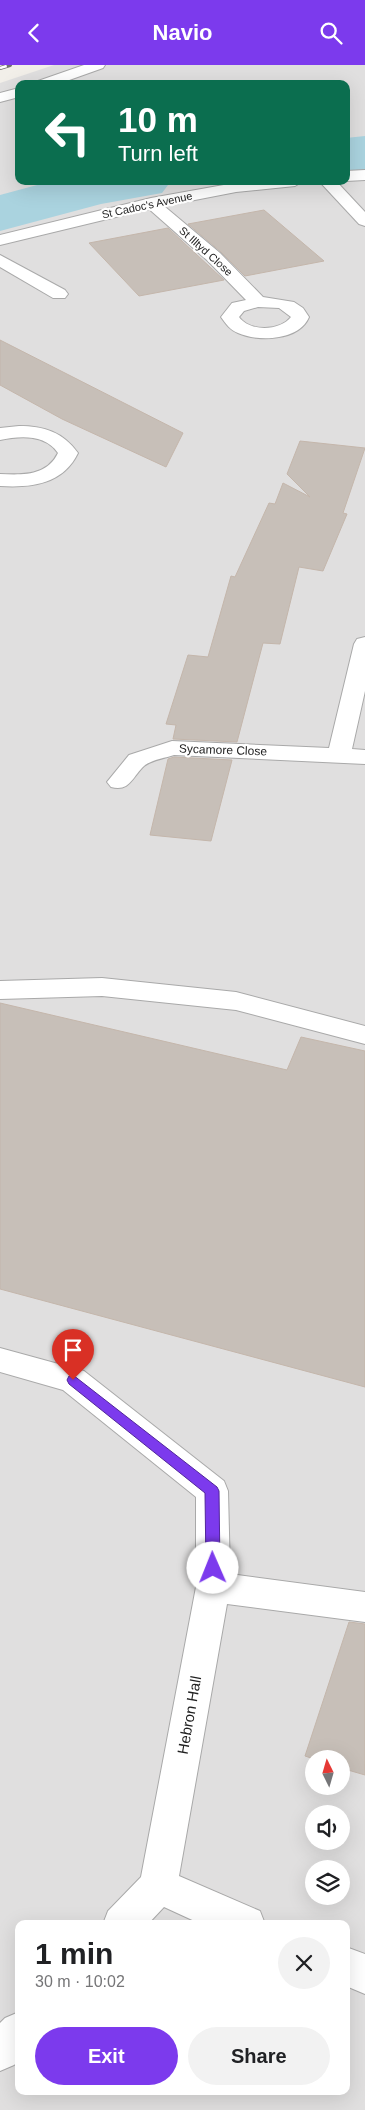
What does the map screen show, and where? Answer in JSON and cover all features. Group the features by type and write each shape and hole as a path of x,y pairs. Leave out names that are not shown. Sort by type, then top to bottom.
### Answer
{"street":[{"path":"55,80 98,65"},
{"path":"0,98 15,93"},
{"path":"350,176 365,175"},
{"name":"St Cadoc's Avenue","path":"2,237 151,203 256,185"},
{"path":"332,185 365,221"},
{"name":"St Illtyd Close","path":"151,203 214,257 258,301"},
{"path":"0,260 59,295"},
{"path":"0,480 22,481 55,472 65,464 68,453 64,445 54,438 38,433 1,432"},
{"path":"339,754 365,643"},
{"name":"Sycamore Close","path":"119,782 137,760 172,748 339,754 365,757"},
{"path":"0,990 102,987 236,1001 365,1035"},
{"name":"Hebron Hall","path":"0,1360 73,1380 212,1491 213,1587 158,1887"},
{"path":"213,1587 365,1607"},
{"path":"126,1920 158,1887 236,1920"},
{"path":"350,1968 365,1974"},
{"path":"0,2051 15,2036"}],"shaded area":[{"path":"54,65 365,65 365,2110 0,2110 0,83"}],"building":[{"path":"264,210 324,261 245,276 221,252 188,224"},
{"path":"168,228 224,280 139,296 89,243"},
{"path":"0,340 183,433 166,467 62,419 0,385"},
{"path":"300,441 365,448 343,513 347,514 323,571 299,567 280,644 263,643 237,742 173,739 176,725 166,724 188,655 208,657 231,576 235,577 269,503 275,504 283,483 310,497 287,474"},
{"path":"174,757 232,760 211,841 150,835 168,759"},
{"path":"0,1003 287,1070 301,1037 365,1051 365,1387 0,1289"},
{"path":"349,1622 365,1624 365,1775 350,1771 350,1750 307,1750"}],"waterway":[{"path":"350,155 365,153"},
{"path":"0,213 97,187 112,185"}],"railway":[{"path":"0,68 10,65"}],"route":[{"path":"73,1380 212,1491 213,1568"}]}
